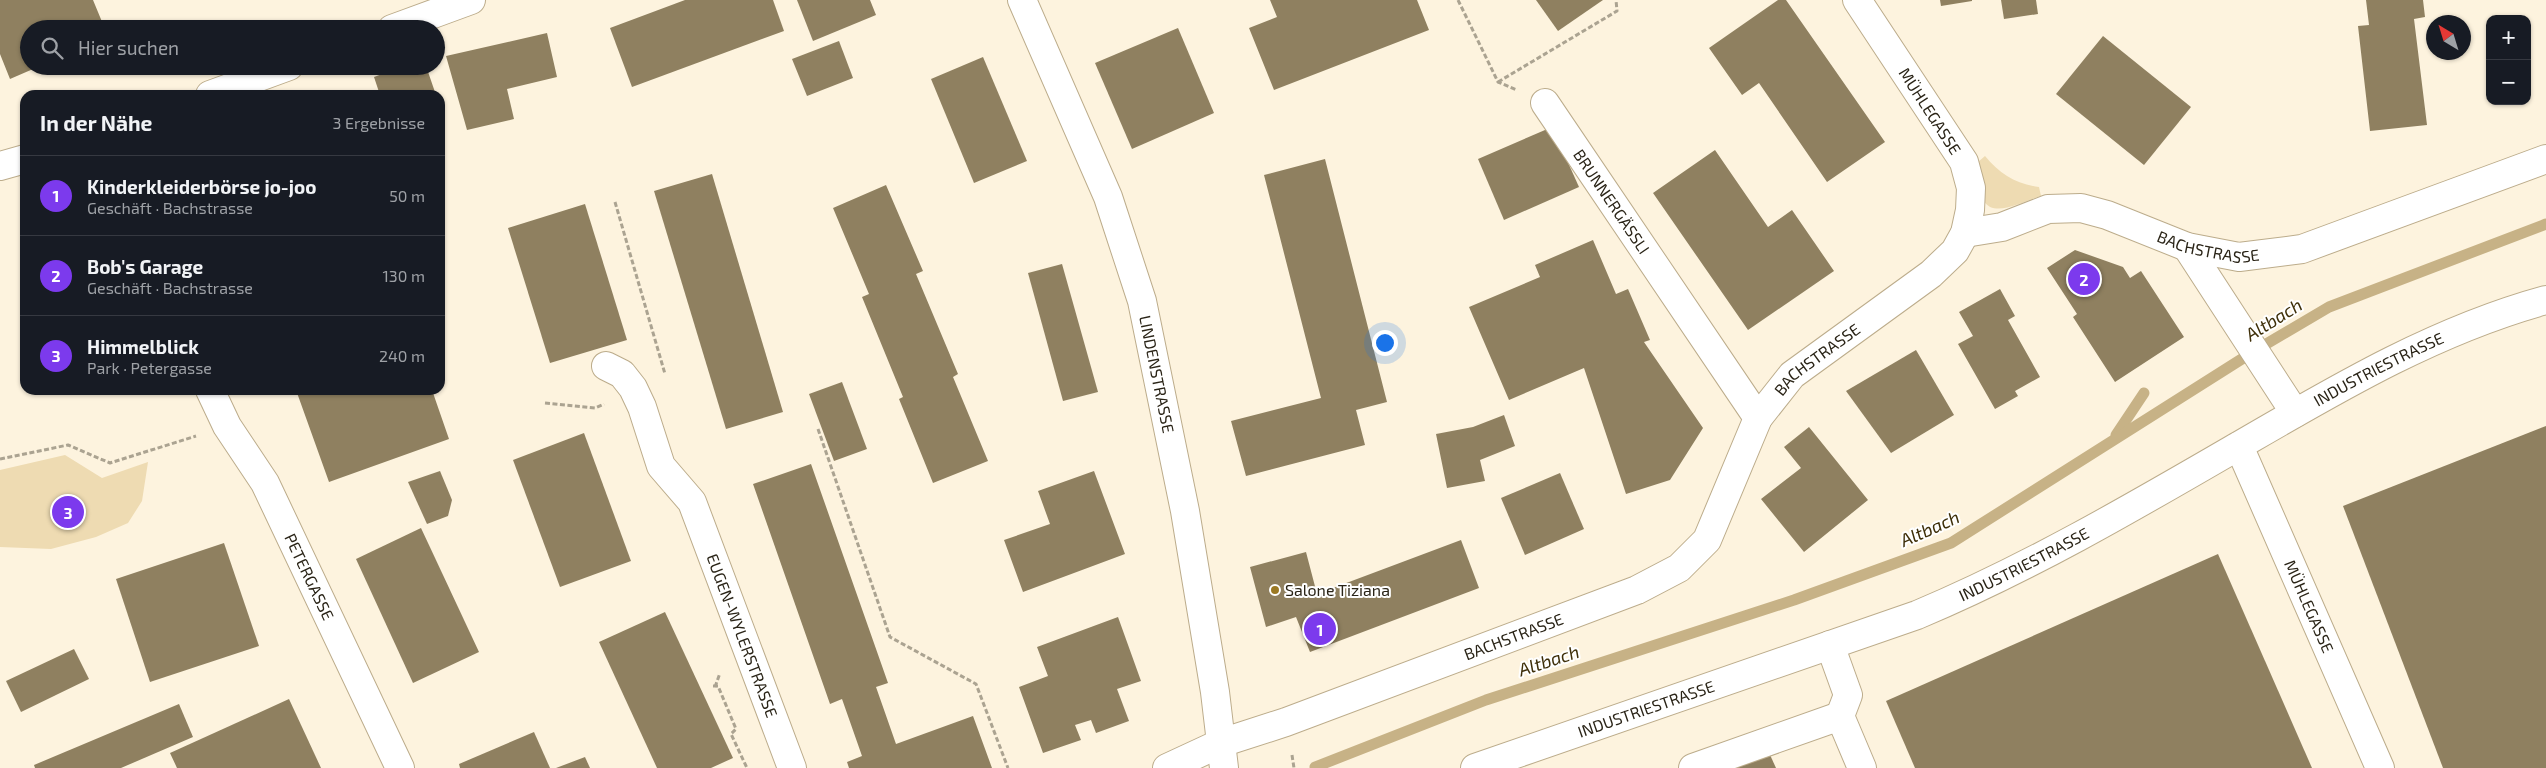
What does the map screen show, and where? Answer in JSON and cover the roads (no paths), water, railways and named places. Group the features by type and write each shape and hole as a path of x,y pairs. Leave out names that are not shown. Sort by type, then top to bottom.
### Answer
{"street":[{"path":"417,20 471,0"},
{"name":"LINDENSTRASSE","path":"1022,0 1108,198 1142,301 1185,511 1215,692 1222,755"},
{"name":"MÜHLEGASSE","path":"1857,0 1964,162 1971,188 1970,210 1964,233"},
{"path":"224,90 264,75"},
{"name":"BRUNNERGÄSSLI","path":"1545,103 1758,418"},
{"name":"BACHSTRASSE","path":"1167,768 1222,755 1286,722 1637,590 1679,568 1707,540 1758,418 1792,375 1931,274 1955,251 1964,233 2002,227 2048,208 2081,208 2107,215 2188,247 2239,257 2302,249 2546,159"},
{"path":"0,166 20,160"},
{"path":"2188,247 2295,413"},
{"name":"INDUSTRIESTRASSE","path":"1475,768 1917,615 1977,590 2047,554 2239,446 2358,376 2457,330 2544,307"},
{"name":"EUGEN-WYLERSTRASSE","path":"606,366 622,374 633,388 642,407 661,466 692,502 792,768"},
{"name":"PETERGASSE","path":"212,395 228,426 265,483 400,768"},
{"name":"MÜHLEGASSE","path":"2239,446 2380,768"},
{"path":"1830,645 1848,695 1840,716 1862,768"},
{"path":"1693,768 1840,716"}],"waterway":[{"name":"Altbach","path":"1315,767 1486,700 1794,600 1951,543 2256,350 2329,307 2546,224"},
{"path":"2116,435 2144,393"}],"place":[{"name":"Bob's Garage","path":"2084,279"},
{"name":"Himmelblick","path":"68,512"},
{"name":"Salone Tiziana","path":"1275,590"},
{"name":"Kinderkleiderbörse jo-joo","path":"1320,629"}]}
